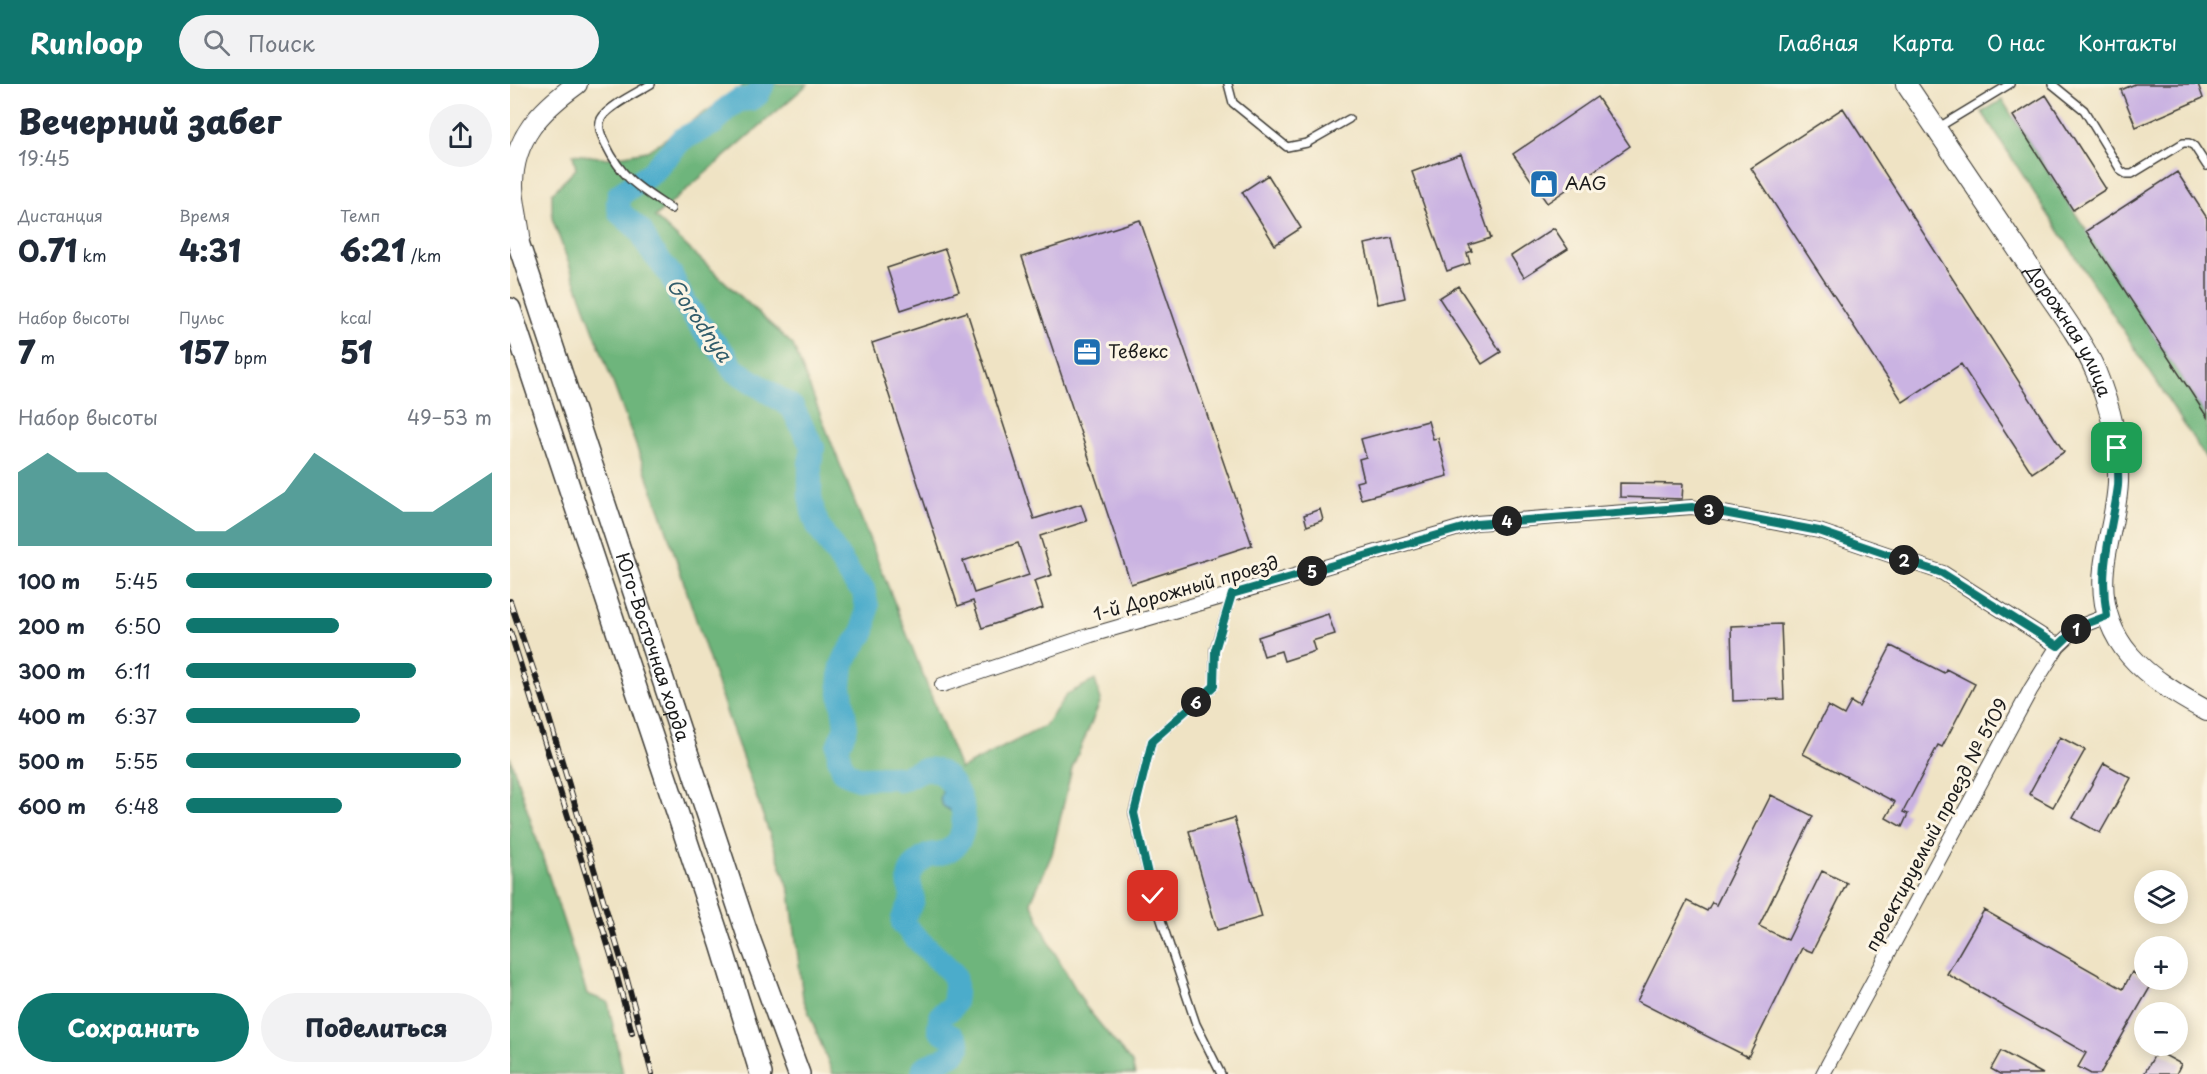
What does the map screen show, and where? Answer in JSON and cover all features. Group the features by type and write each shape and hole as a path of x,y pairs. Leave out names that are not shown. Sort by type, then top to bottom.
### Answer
{"main road":[{"path":"524,259 513,186 515,157 531,124 577,84"},
{"name":"Дорожная улица","path":"1906,84 2067,323 2095,369 2111,409 2117,448 2118,484 2104,569 2103,593 2107,616 2114,635 2129,656 2154,677 2207,711"},
{"name":"Юго-Восточная хорда","path":"510,218 746,930 799,1074"},
{"name":"Юго-Восточная хорда","path":"510,309 762,1074"}],"street":[{"name":"1-й Дорожный проезд","path":"942,685 1091,635 1476,524 1692,507 1819,531 1942,573 2058,646"},
{"name":"проектируемый проезд № 5109","path":"1824,1074 2031,689 2058,646 2078,627 2107,616"}],"lane":[{"path":"651,84 610,109 602,116 599,125 602,136 621,172 671,209"},
{"path":"1228,84 1233,103 1287,147 1306,143 1349,119"},
{"path":"1936,128 2010,84"},
{"path":"2052,84 2084,110 2121,171 2126,174 2132,174 2183,143 2194,146 2207,166"},
{"path":"1221,1074 1192,1014 1153,896 1134,813 1152,741 1214,686 1215,650 1232,594"}],"green space":[{"path":"743,84 808,84 655,217 793,345 960,769 1045,726 1067,694 1095,680 1101,700 1072,768 1052,854 1031,902 1051,946 1086,1007 1132,1063 1135,1074 833,1074 803,998 790,892 728,717 661,513 552,218 552,193 576,169 573,154 608,158 647,151 741,88"},
{"path":"2002,100 2207,417 2207,460 1982,112"},
{"path":"510,757 587,994 608,1002 623,1074 510,1074"}],"water":[{"path":"960,783 966,789 968,796 969,810 959,816 943,806 940,800 944,784"}],"building":[{"path":"2135,84 2198,84 2203,98 2136,127 2121,90"},
{"path":"2046,95 2106,189 2073,210 2013,116"},
{"path":"1597,97 1630,146 1547,203 1513,154"},
{"path":"1843,108 2064,452 2032,473 1961,364 1903,402 1751,168"},
{"path":"1461,154 1491,238 1469,245 1472,251 1467,253 1470,263 1447,271 1412,172"},
{"path":"2177,172 2207,218 2207,417 2086,231"},
{"path":"1268,175 1301,228 1275,245 1242,192"},
{"path":"1140,220 1252,545 1131,584 1022,257"},
{"path":"1554,228 1568,249 1524,277 1511,256"},
{"path":"1392,238 1405,298 1378,304 1365,244"},
{"path":"945,249 959,291 901,310 887,268"},
{"path":"1458,286 1501,352 1482,364 1439,298"},
{"path":"967,312 1034,519 1081,504 1087,521 1040,536 1052,575 1034,581 1043,608 982,628 973,601 958,606 872,343","holes":["1018,543 1029,575 974,593 963,561"]},
{"path":"1428,421 1433,439 1438,438 1448,476 1361,499 1356,482 1364,480 1359,459 1366,457 1361,439"},
{"path":"1620,483 1683,484 1682,499 1620,497"},
{"path":"1320,509 1323,520 1307,526 1304,515"},
{"path":"1328,614 1335,634 1312,641 1315,651 1284,661 1281,651 1264,656 1258,637"},
{"path":"1781,624 1784,699 1733,701 1731,626"},
{"path":"1891,646 1944,673 1946,669 1975,684 1942,747 1938,745 1903,812 1908,814 1902,827 1886,818 1895,802 1803,754 1828,706 1844,715 1851,702 1859,707"},
{"path":"2060,737 2085,750 2053,807 2029,794"},
{"path":"2104,763 2131,778 2100,833 2073,818"},
{"path":"1771,795 1813,816 1759,926 1788,940 1822,871 1847,883 1812,952 1802,948 1748,1057 1637,1001 1687,901 1707,911 1712,902 1716,905"},
{"path":"1234,818 1262,917 1217,930 1189,831"},
{"path":"1984,910 2123,989 2132,972 2134,973 2134,990 2149,990 2142,1002 2134,1002 2134,1015 2100,1074 2091,1074 2078,1067 2086,1053 1947,974"},
{"path":"2001,1051 2043,1074 2000,1074 1991,1069"},
{"path":"2154,1056 2166,1056 2181,1064 2176,1074 2144,1074"}],"waterway":[{"name":"Gorodnya","path":"763,84 758,94 750,99 739,100 726,109 714,123 682,139 651,173 619,195 618,203 620,213 641,231 650,249 671,275 681,297 733,369 792,407 813,448 810,463 810,496 813,512 818,526 855,582 863,589 867,606 864,631 842,666 840,686 846,727 838,746 844,772 858,778 894,777 901,780 919,771 934,770 947,778 959,797 964,820 959,840 949,850 928,856 914,867 909,877 913,900 903,918 903,923 909,930 954,975 954,1002 941,1017 939,1028 955,1039 958,1049 948,1057 924,1068 923,1074"}],"railway":[{"path":"510,601 544,701 626,976 652,1074"},
{"path":"510,631 612,958 632,1033"}],"place":[{"name":"AAG","path":"1544,184"},
{"name":"Тевекс","path":"1087,352"}],"route":[{"path":"1153,896 1134,813 1152,741 1214,686 1215,650 1232,594 1476,524 1692,507 1819,531 1942,573 2058,646 2078,627 2107,616 2103,593 2104,569 2118,484 2117,448"}]}
